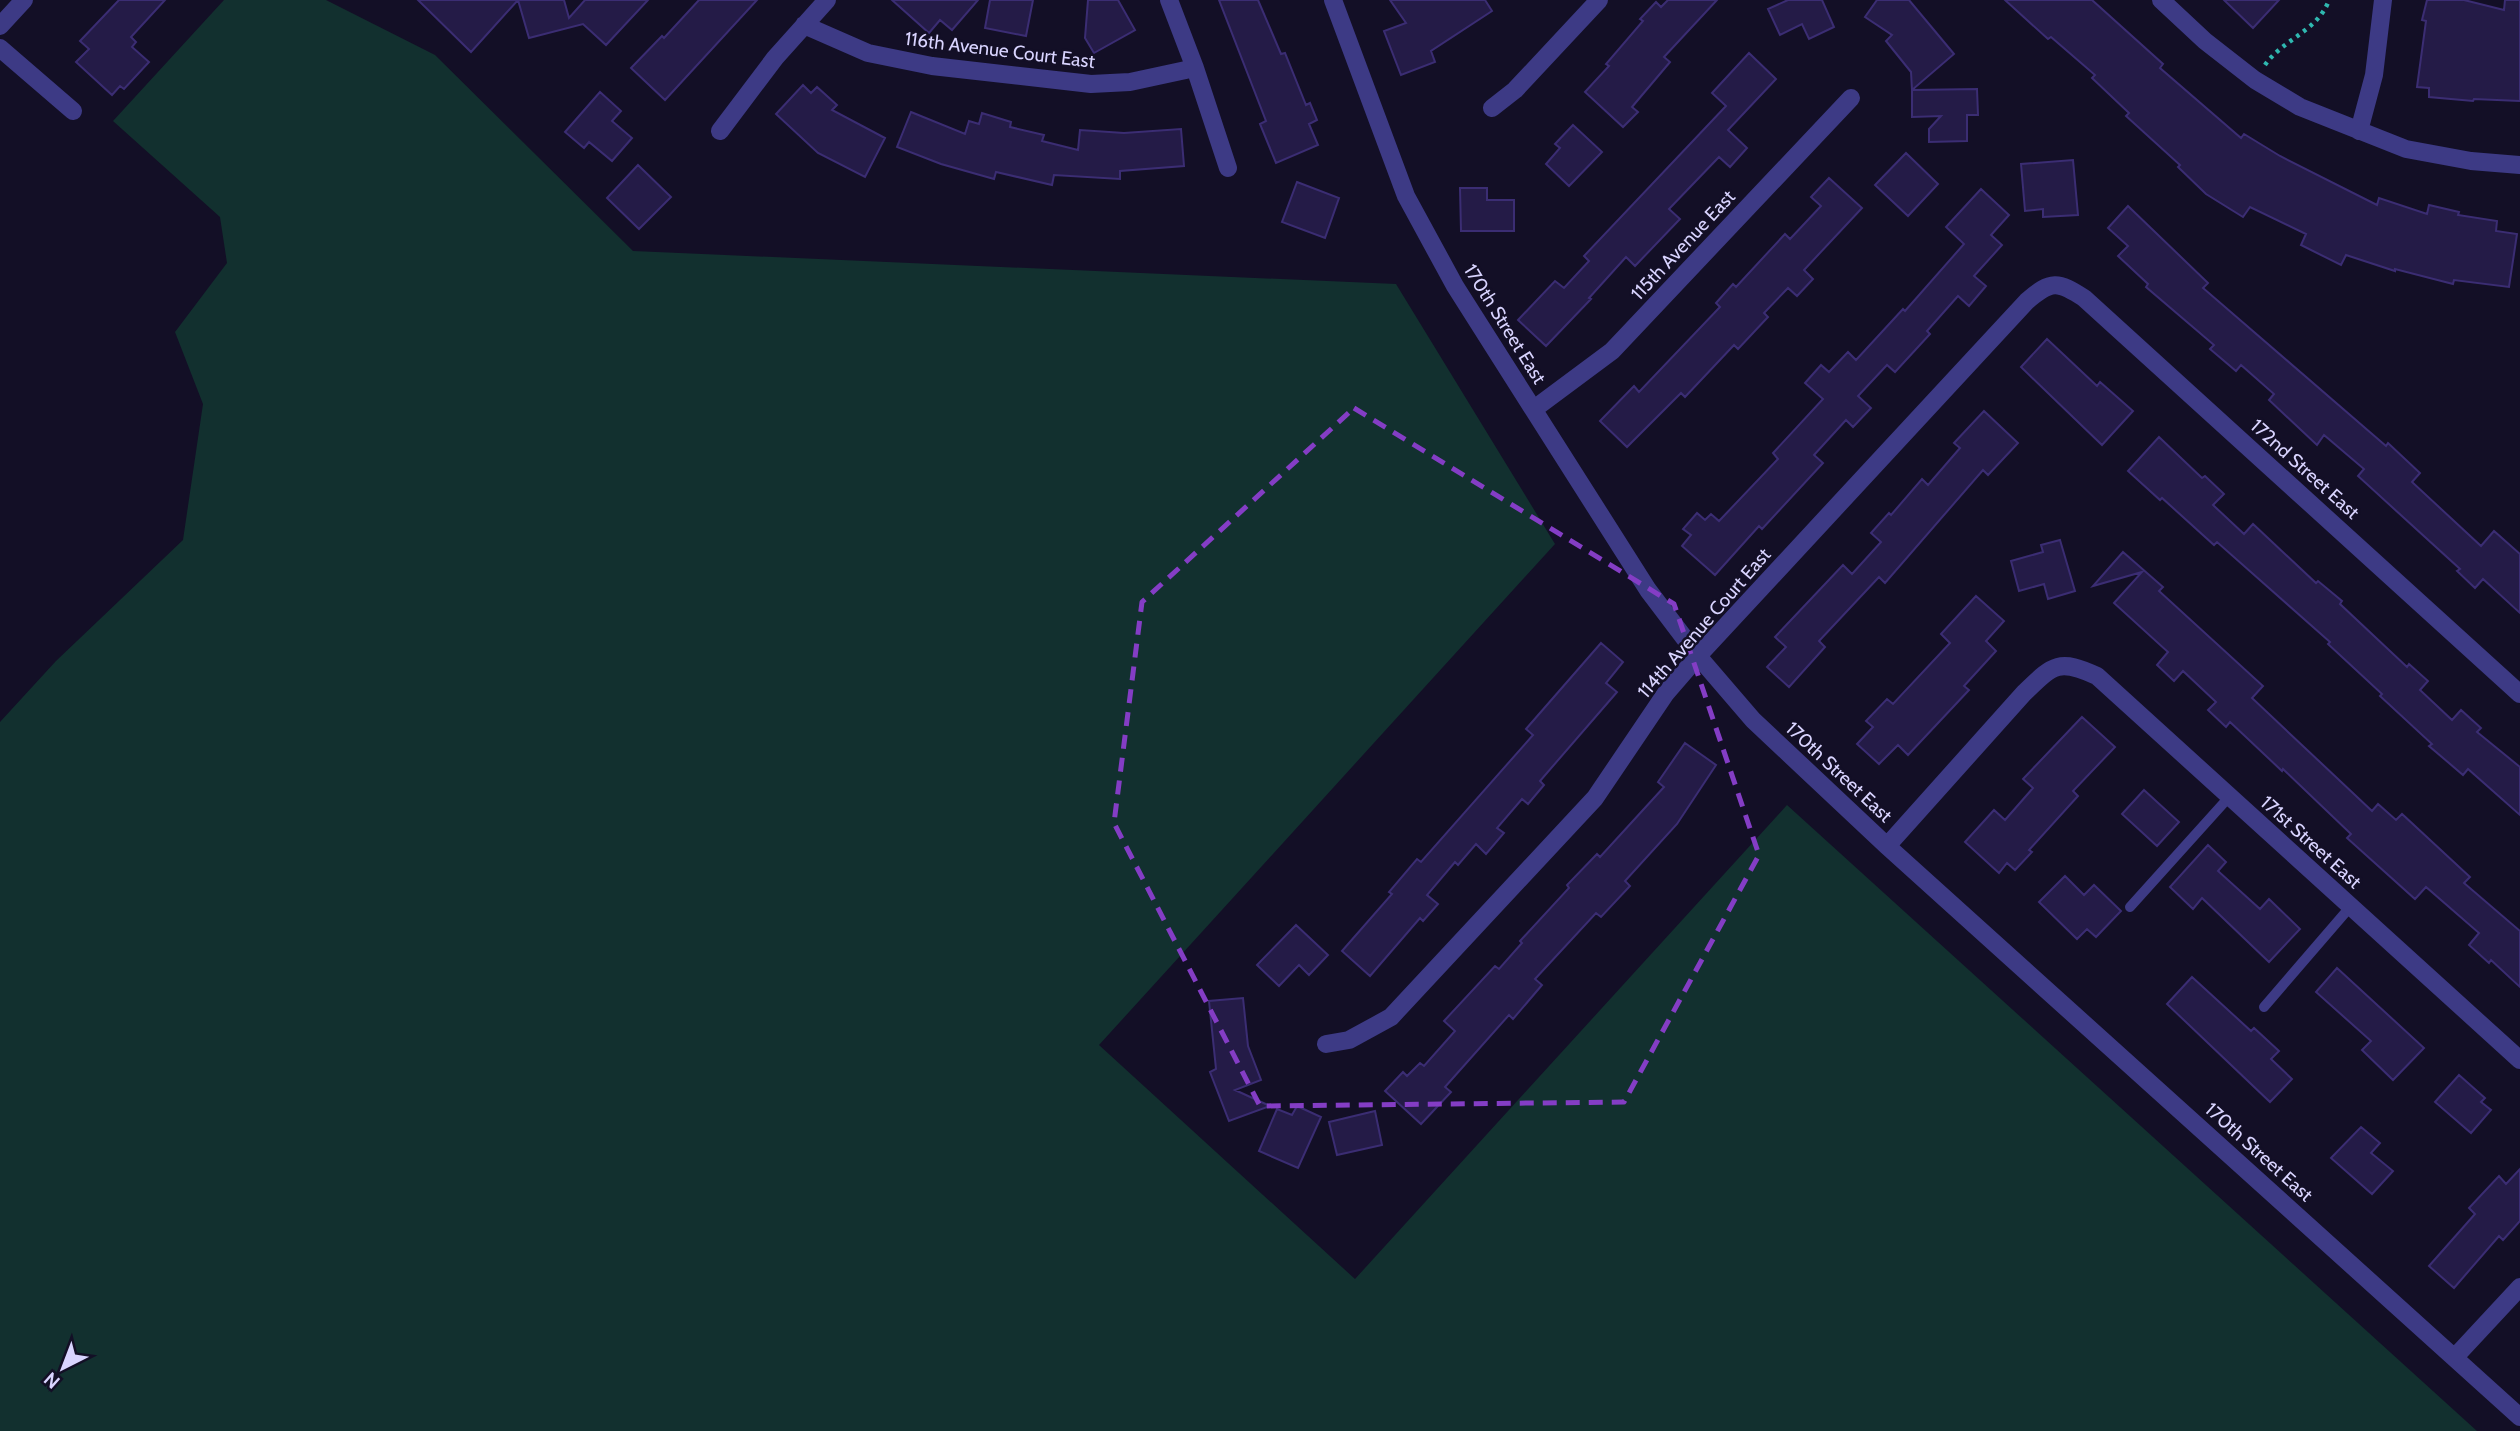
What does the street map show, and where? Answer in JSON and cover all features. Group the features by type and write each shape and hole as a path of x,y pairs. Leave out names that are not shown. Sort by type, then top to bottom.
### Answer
{"street":[{"path":"0,26 24,0"},
{"path":"720,131 760,76 827,0"},
{"path":"1169,0 1228,168"},
{"name":"170th Street East","path":"1333,0 1406,196 1455,286 1648,590 1698,656 1753,720 1888,846 2520,1417"},
{"path":"1492,108 1516,90 1599,0"},
{"path":"2161,0 2205,41 2255,80 2300,107 2406,149 2471,161 2520,165"},
{"path":"2359,131 2374,75 2383,0"},
{"name":"116th Avenue Court East","path":"804,25 869,53 932,66 1078,82 1130,82 1195,68"},
{"path":"0,48 73,111"},
{"name":"115th Avenue East","path":"1534,409 1612,351 1851,98"},
{"name":"114th Avenue Court East","path":"1326,1044 1349,1040 1391,1017 1595,798 1666,693 1698,656 2027,301 2042,288 2056,284"},
{"name":"172nd Street East","path":"2056,284 2066,286 2084,298 2520,694"},
{"name":"171st Street East","path":"1888,846 2024,693 2045,673 2068,665 2097,676 2520,1060"},
{"path":"2455,1357 2520,1287"}],"lane":[{"path":"2130,906 2230,796"},
{"path":"2264,1007 2351,906"}],"path":[{"path":"2255,80 2268,60 2319,18 2329,0"}],"highlighted area":[{"path":"1354,408 1674,604 1759,855 1624,1102 1260,1106 1114,823 1142,602"}],"green space":[{"path":"224,0 326,0 435,55 633,251 1396,284 1555,544 1099,1045 1355,1279 1787,805 2477,1431 0,1431 0,722 56,661 183,540 203,404 175,332 227,263 220,217 113,121"}],"building":[{"path":"119,0 165,0 131,37 136,42 132,47 149,62 124,89 120,86 112,95 76,62 89,49 80,41"},
{"path":"418,0 518,0 471,52"},
{"path":"518,0 564,0 569,18 585,0 648,0 606,45 583,24 529,38"},
{"path":"699,0 757,0 665,100 631,68 662,36 664,38"},
{"path":"892,0 978,0 952,30 940,20 929,33"},
{"path":"990,0 1033,0 1026,36 985,28"},
{"path":"1088,0 1118,0 1135,30 1094,53 1085,38"},
{"path":"1219,0 1258,0 1281,54 1285,53 1306,105 1310,103 1317,120 1309,124 1318,145 1276,163 1260,124 1266,121"},
{"path":"1390,0 1485,0 1492,11 1431,51 1435,62 1401,75 1384,31 1406,23"},
{"path":"1668,0 1717,0 1664,57 1670,62 1632,107 1638,112 1623,127 1585,92 1609,66 1606,64 1643,21 1640,19 1656,2 1661,7"},
{"path":"1788,0 1822,0 1834,27 1809,39 1802,24 1780,35 1768,9"},
{"path":"1877,0 1909,0 1954,54 1912,90 1911,72 1886,41 1892,35 1865,17"},
{"path":"2005,0 2092,0 2163,64 2160,68 2241,138 2244,134 2280,156 2377,205 2379,198 2427,214 2429,205 2459,212 2458,215 2497,221 2496,231 2517,234 2509,287 2454,280 2453,284 2395,271 2346,255 2341,265 2301,245 2306,234 2250,207 2243,217 2206,194 2178,167 2180,165 2126,116 2129,113 2092,78 2095,75 2051,37 2048,39"},
{"path":"2224,0 2279,0 2253,28"},
{"path":"2427,0 2464,0 2504,10 2505,0 2520,0 2520,101 2429,97 2429,88 2417,87 2426,21 2422,20"},
{"path":"1749,53 1776,79 1728,130 1747,148 1730,167 1719,157 1669,209 1680,219 1635,266 1626,257 1546,346 1518,320 1555,281 1564,288 1589,261 1584,256 1726,106 1712,93"},
{"path":"803,85 811,93 817,87 837,105 832,110 885,138 865,177 818,153 776,114"},
{"path":"1977,89 1978,115 1967,115 1967,141 1929,142 1929,129 1941,116 1912,117 1912,90"},
{"path":"600,92 621,111 612,121 632,138 612,161 589,142 584,148 565,132"},
{"path":"911,112 965,134 969,121 979,124 982,113 1011,122 1010,127 1044,135 1042,141 1078,150 1080,130 1124,133 1181,129 1184,166 1120,171 1120,179 1054,175 1052,185 996,172 994,179 941,164 897,147"},
{"path":"1573,125 1602,152 1569,186 1546,164 1560,148 1555,144"},
{"path":"1906,153 1938,184 1908,216 1875,185"},
{"path":"2073,160 2078,215 2043,217 2043,209 2025,211 2021,164"},
{"path":"638,165 671,197 639,229 607,198"},
{"path":"1829,178 1862,208 1804,270 1813,279 1797,296 1788,288 1764,313 1768,317 1738,349 1734,345 1685,397 1681,393 1627,447 1600,421 1634,386 1639,392 1720,307 1716,303 1733,284 1736,287 1785,234 1790,239 1821,206 1811,197"},
{"path":"1297,182 1339,198 1325,238 1282,222"},
{"path":"1460,188 1487,188 1487,200 1514,200 1514,231 1461,231"},
{"path":"1981,189 2009,215 1991,235 2002,245 1974,276 1986,286 1969,306 1958,296 1927,331 1930,334 1895,372 1887,365 1858,396 1871,408 1853,427 1846,420 1814,455 1823,463 1762,529 1759,526 1715,575 1682,546 1691,535 1683,529 1697,513 1705,520 1711,514 1719,521 1778,459 1773,453 1823,399 1805,383 1821,365 1829,372 1848,352 1856,360 1903,309 1905,311 1964,244 1946,227"},
{"path":"2128,206 2208,283 2203,288 2420,473 2412,482 2481,546 2494,531 2520,554 2520,613 2483,579 2475,588 2457,571 2460,569 2358,476 2364,469 2324,435 2317,445 2269,400 2274,394 2241,365 2236,371 2210,349 2214,345 2146,287 2148,284 2118,256 2128,246 2108,228"},
{"path":"2047,339 2097,386 2100,382 2133,411 2102,445 2021,367"},
{"path":"1984,411 2018,443 1988,475 1983,470 1885,583 1879,577 1819,641 1825,647 1789,687 1767,667 1786,647 1775,637 1843,565 1852,574 1881,542 1871,533 1889,513 1891,515 1922,479 1928,485 1960,448 1954,443"},
{"path":"2159,437 2202,478 2205,476 2224,494 2213,505 2244,534 2253,524 2316,583 2318,581 2342,601 2340,604 2407,667 2409,664 2428,681 2420,690 2452,720 2461,710 2481,728 2477,732 2520,767 2520,815 2468,769 2463,775 2429,746 2432,744 2328,644 2330,642 2217,542 2214,545 2128,471"},
{"path":"2060,540 2075,591 2048,599 2044,584 2019,591 2011,561 2043,552 2041,545"},
{"path":"2123,552 2163,587 2159,591 2263,686 2252,698 2372,811 2378,804 2396,820 2402,814 2470,877 2464,883 2520,931 2520,987 2491,960 2489,963 2469,945 2479,933 2426,887 2415,899 2347,838 2351,834 2283,769 2282,771 2230,722 2226,727 2208,710 2216,702 2183,671 2174,681 2157,665 2168,652 2114,603 2142,572 2093,586"},
{"path":"1976,596 2004,621 1986,641 1996,651 1964,686 1969,690 1908,755 1898,745 1879,764 1857,744 1873,727 1866,721 1887,699 1893,704 1950,643 1941,634"},
{"path":"1601,643 1623,662 1606,683 1617,692 1540,781 1544,785 1528,804 1522,799 1497,828 1504,833 1486,854 1476,844 1458,865 1455,862 1427,895 1438,904 1423,921 1420,918 1370,976 1342,951 1392,894 1389,892 1417,859 1421,862 1533,735 1526,729"},
{"path":"2082,717 2115,747 2073,791 2078,796 2029,850 2032,852 2015,870 2007,863 1999,873 1965,842 1994,810 2005,820 2033,788 2023,779"},
{"path":"1685,743 1716,765 1677,824 1625,881 1630,886 1601,917 1596,913 1535,979 1542,985 1513,1019 1509,1015 1445,1087 1451,1092 1421,1124 1385,1091 1403,1072 1407,1076 1420,1063 1424,1066 1455,1031 1444,1021 1495,966 1499,969 1522,943 1520,941 1569,888 1567,885 1597,854 1600,857 1664,787 1658,782"},
{"path":"2144,790 2179,822 2157,846 2122,814"},
{"path":"2208,845 2226,862 2218,871 2260,909 2269,899 2300,929 2269,962 2202,898 2193,909 2170,887"},
{"path":"2065,876 2084,895 2094,885 2121,911 2096,937 2087,929 2077,939 2039,902"},
{"path":"1296,925 1328,955 1309,975 1299,965 1279,986 1257,965"},
{"path":"2337,968 2424,1048 2393,1080 2362,1050 2371,1041 2316,992"},
{"path":"2192,977 2251,1031 2254,1028 2279,1051 2271,1059 2292,1079 2270,1102 2167,1004"},
{"path":"1243,998 1248,1046 1261,1080 1235,1090 1270,1106 1229,1121 1210,1072 1216,1069 1209,1001"},
{"path":"2459,1075 2485,1098 2481,1102 2491,1110 2471,1133 2435,1102"},
{"path":"1297,1106 1321,1117 1298,1168 1259,1151 1277,1109 1292,1115"},
{"path":"1375,1111 1382,1145 1337,1155 1329,1122"},
{"path":"2361,1127 2380,1143 2371,1153 2393,1171 2372,1194 2331,1158"},
{"path":"2520,1169 2520,1221 2503,1240 2499,1236 2454,1288 2429,1266 2475,1214 2469,1208 2499,1176 2506,1184"}]}
